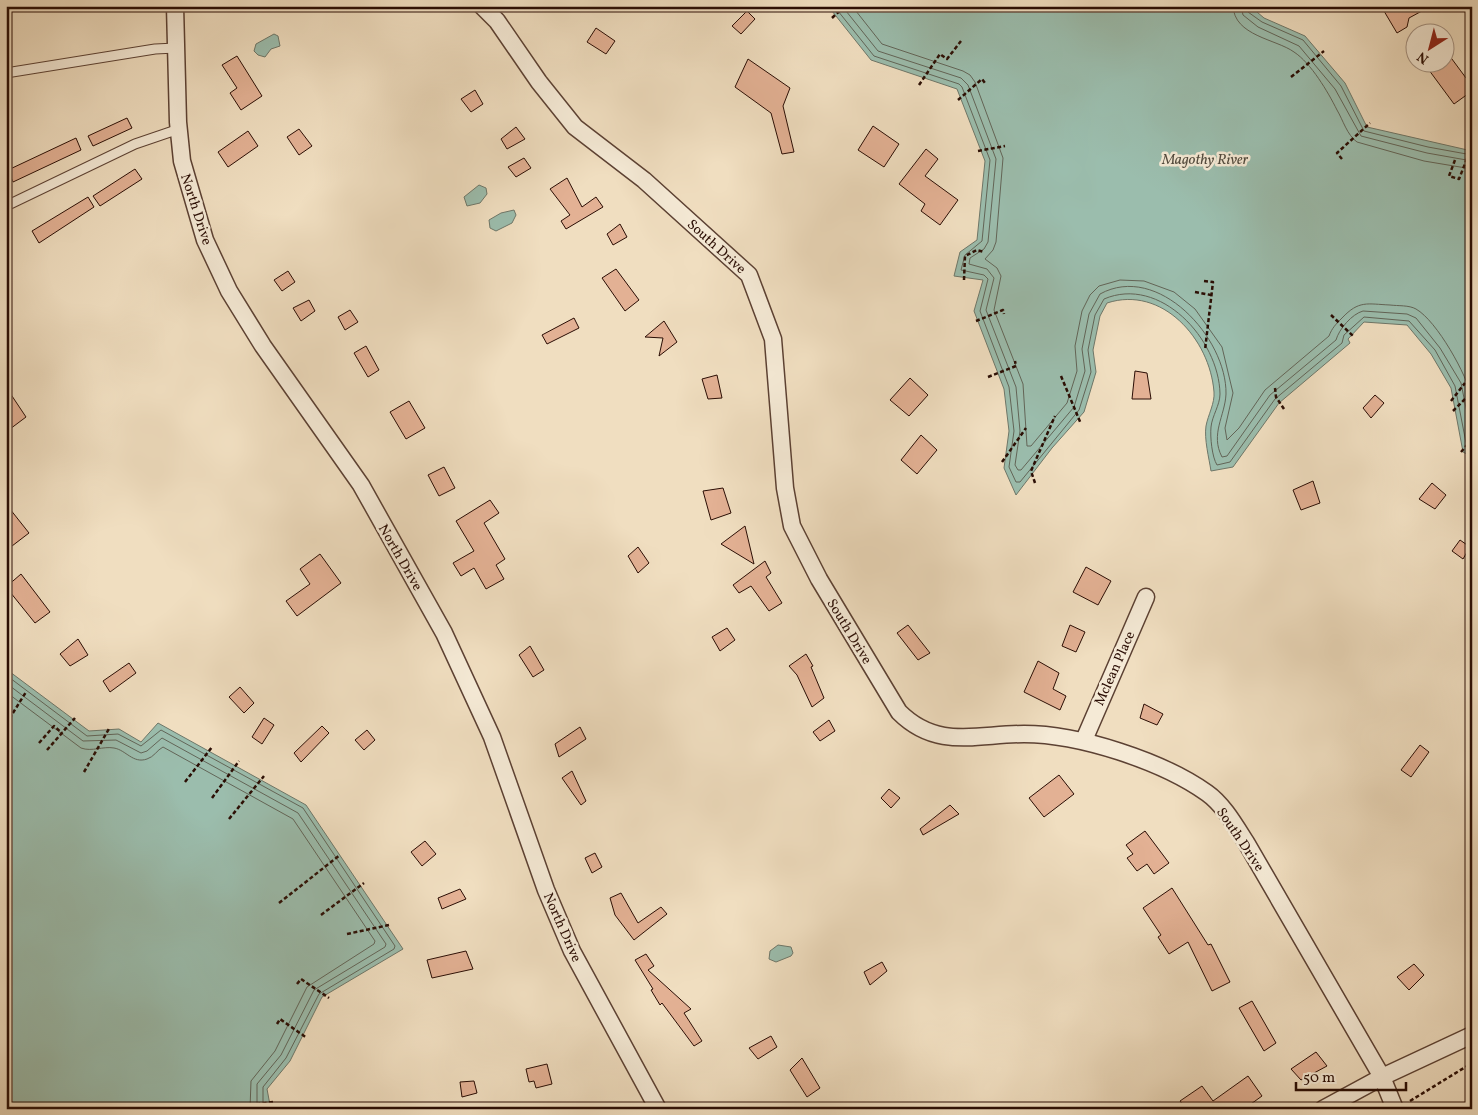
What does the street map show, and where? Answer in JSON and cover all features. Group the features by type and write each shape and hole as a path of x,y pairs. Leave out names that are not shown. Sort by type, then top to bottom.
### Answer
{"street":[{"name":"North Drive","path":"175,6 179,130 182,161 197,219 228,291 263,346 360,485 444,633 492,737 546,890 572,951 658,1109"},
{"name":"South Drive","path":"482,6 497,21 539,82 575,127 644,180 749,275 773,339 785,488 792,526 819,579 899,712 912,725 928,733 972,738 1024,734 1067,736 1084,740 1168,771 1208,794 1219,805 1247,844 1382,1078 1395,1109"},
{"name":"Mclean Place","path":"1084,740 1146,597"},
{"path":"1323,1109 1382,1078 1472,1035"}],"lane":[{"path":"6,73 155,49 176,48"},
{"path":"6,206 135,144 179,130"}],"path":[{"path":"832,18 844,6"},
{"path":"919,85 940,54 947,59 961,41"},
{"path":"1291,77 1324,51"},
{"path":"979,76 985,83"},
{"path":"958,100 982,79"},
{"path":"1342,159 1337,153 1370,123"},
{"path":"978,151 1005,146"},
{"path":"1455,160 1449,176 1459,179 1472,146"},
{"path":"964,280 965,256 977,250 984,252"},
{"path":"1204,281 1213,282 1205,350"},
{"path":"1195,292 1211,295"},
{"path":"976,321 1003,310 1004,314"},
{"path":"1331,315 1353,336"},
{"path":"988,377 1016,366 1015,360"},
{"path":"1061,376 1081,424"},
{"path":"1451,401 1465,382"},
{"path":"1275,388 1276,397 1284,410"},
{"path":"1453,410 1472,392"},
{"path":"1035,483 1031,471 1054,416"},
{"path":"1002,462 1026,428"},
{"path":"1461,452 1472,439"},
{"path":"7,721 26,692"},
{"path":"47,750 75,718"},
{"path":"39,743 54,726 62,733"},
{"path":"84,772 110,727"},
{"path":"185,782 212,747"},
{"path":"212,798 239,761"},
{"path":"229,819 264,776"},
{"path":"279,903 340,855"},
{"path":"321,915 364,883"},
{"path":"347,934 389,925"},
{"path":"297,984 301,979 330,998"},
{"path":"277,1024 280,1019 307,1038"},
{"path":"1410,1100 1472,1063"},
{"path":"224,1109 273,1102"}],"water":[{"name":"Magothy River","path":"828,6 1250,6 1264,18 1305,36 1345,83 1367,127 1472,151 1472,457 1463,452 1451,388 1431,354 1407,325 1364,322 1348,339 1350,343 1279,403 1233,467 1211,471 1206,431 1214,392 1211,372 1203,353 1193,336 1180,321 1164,309 1146,302 1127,299 1107,303 1100,316 1093,350 1096,372 1084,412 1052,448 1016,495 1004,468 1009,431 1004,389 974,311 983,280 954,276 960,252 977,240 985,161 957,89 871,60"},
{"path":"274,34 278,36 280,46 271,49 265,57 258,55 254,51 256,44"},
{"path":"479,185 486,188 487,194 480,203 467,206 464,197"},
{"path":"514,210 516,215 512,223 496,231 490,228 489,220 501,213"},
{"path":"6,669 89,731 119,729 141,742 158,723 306,805 403,949 322,997 290,1061 267,1089 270,1105 267,1109 6,1109"},
{"path":"778,945 791,947 793,953 791,956 776,962 769,959 770,951"}],"building":[{"path":"1381,6 1431,6 1409,18 1408,22 1406,22 1406,28 1397,33"},
{"path":"747,11 755,19 741,34 732,26"},
{"path":"596,28 615,41 606,54 587,42"},
{"path":"237,56 262,96 241,110 230,93 237,88 222,65"},
{"path":"748,59 790,88 783,106 794,152 782,154 771,113 735,87"},
{"path":"1456,64 1466,78 1472,73 1472,91 1454,104 1430,72 1456,72"},
{"path":"475,90 483,104 471,112 461,99"},
{"path":"127,118 132,128 93,146 88,136"},
{"path":"873,126 899,144 884,167 858,150"},
{"path":"516,127 525,139 507,149 501,139"},
{"path":"299,129 312,146 299,155 287,137"},
{"path":"248,131 258,146 228,167 218,152"},
{"path":"76,138 81,150 13,182 8,170"},
{"path":"926,149 938,159 925,176 958,200 940,225 921,211 925,204 899,184"},
{"path":"524,158 531,168 516,177 508,167"},
{"path":"135,169 142,179 100,206 93,196"},
{"path":"567,178 582,207 596,197 603,207 566,229 561,221 570,215 550,189"},
{"path":"88,197 94,207 39,243 32,231"},
{"path":"620,224 627,237 613,245 607,234"},
{"path":"616,269 639,300 625,311 602,278"},
{"path":"288,271 295,282 282,291 274,280"},
{"path":"309,300 315,311 301,321 293,308"},
{"path":"350,310 358,322 345,330 338,317"},
{"path":"574,318 579,328 547,344 542,335"},
{"path":"664,321 677,342 659,356 663,338 645,337"},
{"path":"366,346 379,370 368,377 354,353"},
{"path":"1135,371 1147,373 1151,399 1132,399"},
{"path":"717,375 722,398 708,399 702,379"},
{"path":"910,378 928,395 909,416 890,400"},
{"path":"6,387 26,417 6,432"},
{"path":"1375,395 1384,403 1371,418 1363,408"},
{"path":"409,401 425,428 406,439 390,412"},
{"path":"921,435 937,450 917,474 901,460"},
{"path":"444,467 455,488 439,496 428,475"},
{"path":"1313,481 1320,503 1301,510 1293,490"},
{"path":"1432,483 1446,495 1435,509 1419,499"},
{"path":"723,488 731,513 711,520 703,491"},
{"path":"490,500 499,513 484,523 505,559 496,565 504,579 486,589 474,568 461,576 453,563 474,551 456,521"},
{"path":"6,504 29,533 12,546 6,539"},
{"path":"745,526 754,564 721,544"},
{"path":"1460,540 1470,547 1463,559 1452,551"},
{"path":"638,547 649,563 638,573 628,556"},
{"path":"320,554 341,583 297,616 286,601 310,584 300,569"},
{"path":"765,561 771,573 766,577 782,603 769,611 751,586 739,593 733,585"},
{"path":"1086,567 1111,581 1098,605 1073,592"},
{"path":"21,574 50,612 35,623 6,587"},
{"path":"908,625 930,653 918,660 897,633"},
{"path":"1070,625 1085,632 1076,652 1062,646"},
{"path":"727,628 735,640 720,651 712,637"},
{"path":"78,639 88,655 70,666 60,654"},
{"path":"530,646 544,670 533,677 519,655"},
{"path":"806,654 813,666 811,667 824,698 812,707 797,675 789,666"},
{"path":"1038,661 1059,673 1053,689 1066,696 1060,710 1024,692"},
{"path":"129,663 136,673 110,692 103,681"},
{"path":"240,687 254,703 244,713 229,697"},
{"path":"1144,704 1163,714 1157,725 1140,718"},
{"path":"264,718 274,725 262,744 252,737"},
{"path":"829,720 835,731 820,741 813,732"},
{"path":"322,726 329,733 301,762 294,753"},
{"path":"580,727 586,739 559,757 555,744"},
{"path":"367,730 375,740 364,750 355,740"},
{"path":"1420,745 1429,752 1411,777 1401,770"},
{"path":"572,771 586,801 581,805 562,778"},
{"path":"1059,775 1074,794 1044,817 1029,798"},
{"path":"889,789 900,798 891,808 881,798"},
{"path":"950,805 959,814 923,835 920,829"},
{"path":"1145,831 1169,863 1154,874 1147,864 1137,871 1127,858 1133,854 1126,845"},
{"path":"425,841 436,854 422,866 411,852"},
{"path":"595,853 602,867 592,873 585,858"},
{"path":"1172,888 1208,945 1211,944 1230,982 1212,991 1188,942 1169,954 1158,937 1161,935 1143,908"},
{"path":"460,889 466,899 442,909 438,898"},
{"path":"621,893 638,923 661,907 667,914 634,940 615,915 610,898"},
{"path":"466,951 473,969 432,978 427,960"},
{"path":"646,954 654,966 648,970 691,1009 684,1013 702,1041 694,1046 662,1003 660,1005 651,990 653,989 635,960"},
{"path":"882,962 887,971 870,985 864,972"},
{"path":"1414,964 1424,975 1409,990 1397,977"},
{"path":"1252,1001 1276,1043 1264,1051 1239,1008"},
{"path":"771,1036 777,1047 758,1059 749,1048"},
{"path":"1316,1052 1327,1066 1301,1080 1291,1069"},
{"path":"802,1058 820,1088 807,1097 790,1070"},
{"path":"547,1064 552,1084 536,1088 534,1081 529,1082 526,1069"},
{"path":"1248,1076 1262,1096 1244,1109 1186,1109 1180,1101 1202,1086 1213,1101"},
{"path":"474,1081 477,1093 462,1097 460,1082"}]}
